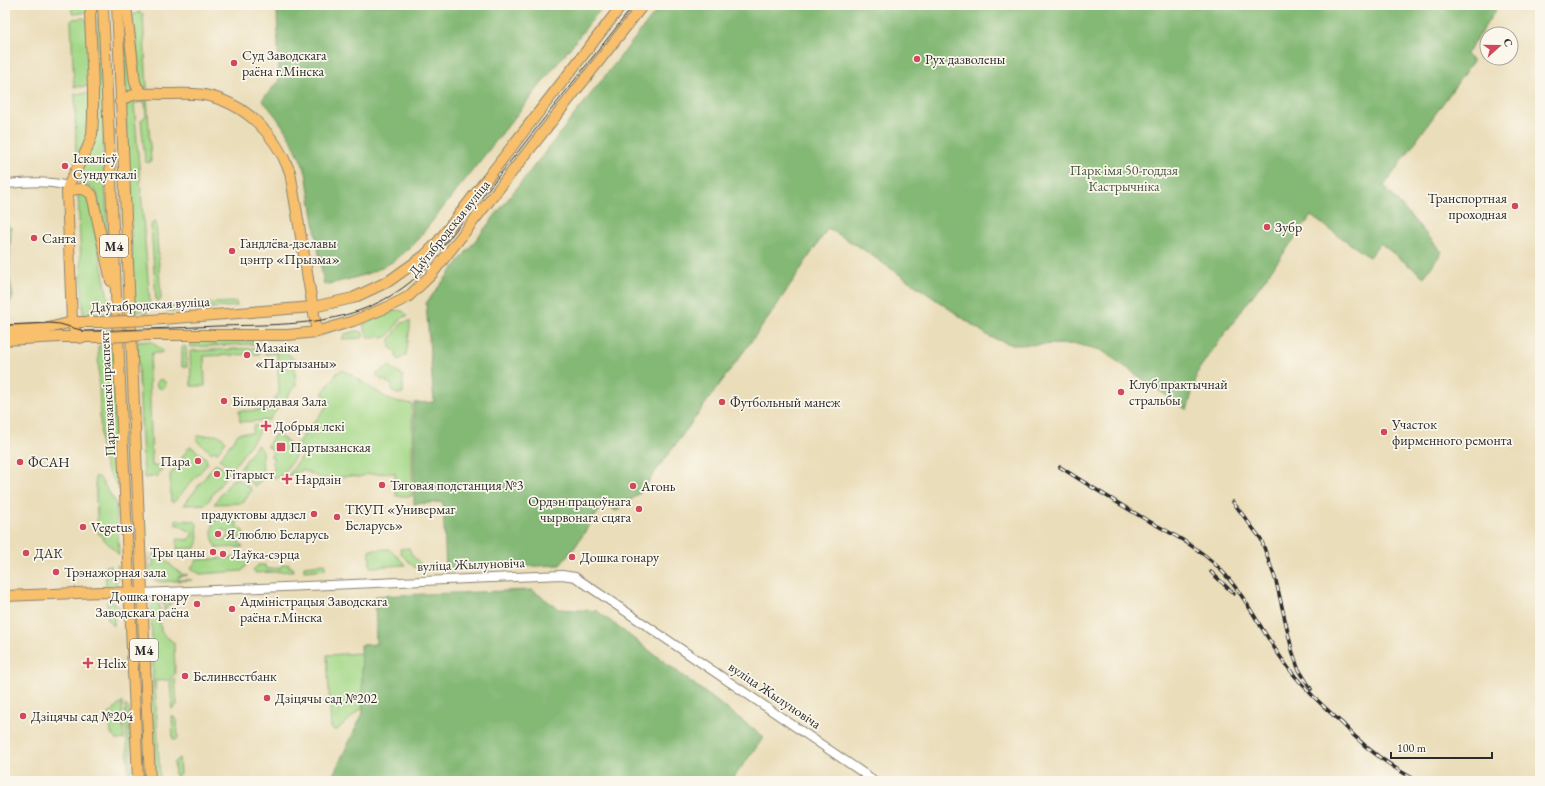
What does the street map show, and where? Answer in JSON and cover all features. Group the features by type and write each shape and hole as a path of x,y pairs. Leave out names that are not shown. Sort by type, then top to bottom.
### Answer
{"main road":[{"path":"80,338 74,329 72,322 67,189 87,149 92,135 93,96 90,15 92,5"},
{"name":"Партызанскі праспект","path":"104,5 138,781"},
{"name":"Партызанскі праспект","path":"116,5 150,781"},
{"path":"126,5 132,70 137,87 143,94"},
{"name":"Даўгабродская вуліца","path":"5,331 45,329 72,322 152,320 313,307 353,298 385,284 424,256 437,243 622,5"},
{"name":"Даўгабродская вуліца","path":"5,340 163,334 261,335 317,332 353,321 408,297 431,275 643,5"},
{"path":"120,102 126,96 143,94 204,95 228,102 247,113 258,122 272,138 281,152 290,172 317,332"},
{"path":"67,189 81,188 92,195 117,308"},
{"path":"152,320 163,334"},
{"name":"вуліца Жылуновіча","path":"5,596 101,592 142,593"}],"street":[{"path":"5,184 42,182 58,183 67,189"},
{"name":"вуліца Жылуновіча","path":"142,593 564,575 575,577 875,781"}],"green space":[{"path":"72,5 89,5 88,11 72,14"},
{"path":"604,5 418,239 409,248 384,267 359,276 324,285 306,173 288,134 276,116 262,100 279,80 277,6"},
{"name":"Парк імя 50-годдзя Кастрычніка","path":"661,5 1493,5 1497,8 1485,26 1479,26 1479,35 1466,55 1473,61 1384,186 1442,252 1424,277 1380,243 1369,257 1311,216 1199,369 1187,410 1101,350 1076,344 1013,345 990,337 864,250 828,228 769,317 640,493 616,511 604,503 575,547 560,565 446,570 443,502 414,504 414,403 434,402 426,303"},
{"path":"122,6 137,92 126,94"},
{"path":"140,12 143,14 147,89 141,87 139,83 135,28 132,27 134,14"},
{"path":"101,13 103,135 108,241 106,240 97,194 92,188 79,184 79,172 96,134 98,124 97,17"},
{"path":"84,18 87,20 91,86 74,87 71,21 73,19"},
{"path":"91,93 88,135 76,162 75,94"},
{"path":"147,97 151,161 148,163 145,161 141,120 146,116 145,102 134,103 150,304 146,314 145,310 135,313 125,105 128,98"},
{"path":"78,193 87,196 90,204 111,314 83,314"},
{"path":"156,221 161,299 158,302 156,299 151,225"},
{"path":"5,222 11,228 9,276 13,296 9,304 5,303"},
{"path":"236,302 237,306 189,310 188,306 191,304"},
{"path":"180,306 182,311 173,312 162,309 165,307"},
{"path":"394,310 403,311 408,316 403,317 387,337 369,338 363,325"},
{"path":"410,321 406,355 399,360 396,357 396,352 390,347 390,339 402,323"},
{"path":"357,331 362,332 364,336 362,338 342,339 345,334"},
{"path":"191,340 253,340 253,344 190,347"},
{"path":"151,341 163,351 161,353 152,353 149,373 152,466 166,467 161,468 161,471 158,472 158,476 144,478 137,342"},
{"path":"113,345 119,490 106,468 101,452 98,346"},
{"path":"183,346 186,347 187,367 182,367"},
{"path":"265,347 279,347 294,359 296,385 269,420 240,422 239,411 266,410 279,393 277,353 265,354"},
{"path":"259,348 259,354 204,356 205,386 191,386 190,351"},
{"path":"389,366 403,376 403,393 398,394 392,391 392,385 381,380 376,374"},
{"path":"342,370 390,400 412,404 412,496 396,496 395,473 368,474 359,477 351,476 323,479 303,470 288,476 305,452 296,445 330,402 323,395 323,392 338,372"},
{"path":"159,380 163,380 165,384 163,388 159,388 157,386 157,382"},
{"path":"265,425 232,469 219,459 239,433 253,433 253,426"},
{"path":"276,433 299,451 281,477 274,478 272,471 275,466 271,463 274,459 270,456 274,451 267,446"},
{"path":"219,435 226,441 217,453 214,451 212,453 198,442 197,436"},
{"path":"257,445 262,449 263,479 255,486 239,474 239,471"},
{"path":"190,446 207,459 206,462 208,463 174,502 171,502 170,475"},
{"path":"216,463 229,472 206,504 184,505"},
{"path":"95,477 99,477 116,503 119,555 98,533"},
{"path":"236,478 250,488 251,491 243,503 214,504 233,479 235,480"},
{"path":"240,518 236,525 244,532 238,541 243,547 217,548 213,541 212,534 216,519","holes":["223,529 230,534 225,540 218,535"]},
{"path":"176,520 194,521 197,524 198,543 195,548 177,549 177,539 189,540 193,533 179,525 176,525"},
{"path":"409,548 412,555 424,567 414,567 401,554 400,549"},
{"path":"389,549 406,565 370,567 370,550"},
{"path":"157,553 181,574 188,575 178,577 178,580 192,580 160,582 152,578 149,567 153,567 153,554"},
{"path":"243,557 249,562 242,571 200,574 191,568 197,560"},
{"path":"289,564 289,567 292,567 293,571 255,573 253,571 258,565 265,565 266,569 281,568 282,565"},
{"path":"325,564 325,569 304,571 304,566"},
{"path":"105,566 111,566 112,576 118,576 118,579 114,587 106,587"},
{"path":"532,590 559,609 597,611 764,737 731,781 330,781 363,713 361,645 376,644 375,596"},
{"path":"162,598 175,598 164,611 164,602 159,603 161,632 174,643 175,674 169,680 155,681 160,781 156,781 152,705 153,666 151,610 154,601"},
{"path":"107,601 116,605 121,613 114,614 114,626 108,620"},
{"path":"362,653 363,707 337,730 334,730 331,728 327,655"},
{"path":"175,678 177,705 172,709 170,682"},
{"path":"122,702 124,739 117,740 111,733 109,714"},
{"path":"125,705 129,708 132,781 129,781"},
{"path":"172,716 177,720 178,738 176,740 173,739"},
{"path":"179,758 180,774 175,777 174,762"}],"tram line":[{"path":"5,325 49,323 60,324 84,331 275,325 328,319 354,312 378,303 402,288 425,269 634,5"}],"railway":[{"path":"1060,467 1123,506 1185,541 1212,561 1246,602 1276,650 1297,679 1344,725"},
{"path":"1233,502 1261,539 1276,581 1292,650 1298,668 1311,689"},
{"path":"1211,572 1234,594"},
{"path":"1341,722 1358,740 1377,755 1418,781"}],"place":[{"name":"Рух дазволены","path":"917,59"},
{"name":"Суд Заводскага раёна г.Мінска","path":"234,63"},
{"name":"Іскаліеў Сундуткалі","path":"65,166"},
{"name":"Транспортная проходная","path":"1515,206"},
{"name":"Зубр","path":"1267,227"},
{"name":"Санта","path":"34,238"},
{"name":"Гандлёва-дзелавы цэнтр «Прызма»","path":"232,251"},
{"name":"Мазаіка «Партызаны»","path":"247,355"},
{"name":"Клуб практычнай стральбы","path":"1121,392"},
{"name":"Більярдавая Зала","path":"224,401"},
{"name":"Футбольный манеж","path":"722,402"},
{"name":"Добрыя лекі","path":"266,426"},
{"name":"Участок фирменного ремонта","path":"1384,432"},
{"name":"Партызанская","path":"281,447"},
{"name":"Пара","path":"198,461"},
{"name":"ФСАН","path":"20,462"},
{"name":"Гітарыст","path":"217,474"},
{"name":"Нардзін","path":"287,479"},
{"name":"Тяговая подстанция №3","path":"382,485"},
{"name":"Агонь","path":"633,486"},
{"name":"Ордэн працоўнага чырвонага сцяга","path":"639,509"},
{"name":"прадуктовы аддзел","path":"314,514"},
{"name":"ТКУП «Универмаг Беларусь»","path":"337,517"},
{"name":"Vegetus","path":"83,527"},
{"name":"Я люблю Беларусь","path":"218,534"},
{"name":"Тры цаны","path":"213,552"},
{"name":"ДАК","path":"26,553"},
{"name":"Лаўка-сэрца","path":"223,554"},
{"name":"Дошка гонару","path":"572,557"},
{"name":"Трэнажорная зала","path":"56,572"},
{"name":"Дошка гонару Заводскага раёна","path":"197,604"},
{"name":"Адміністрацыя Заводскага раёна г.Мінска","path":"232,609"},
{"name":"Helix","path":"88,663"},
{"name":"Белинвестбанк","path":"185,676"},
{"name":"Дзіцячы сад №202","path":"267,698"},
{"name":"Дзіцячы сад №204","path":"23,716"}]}
